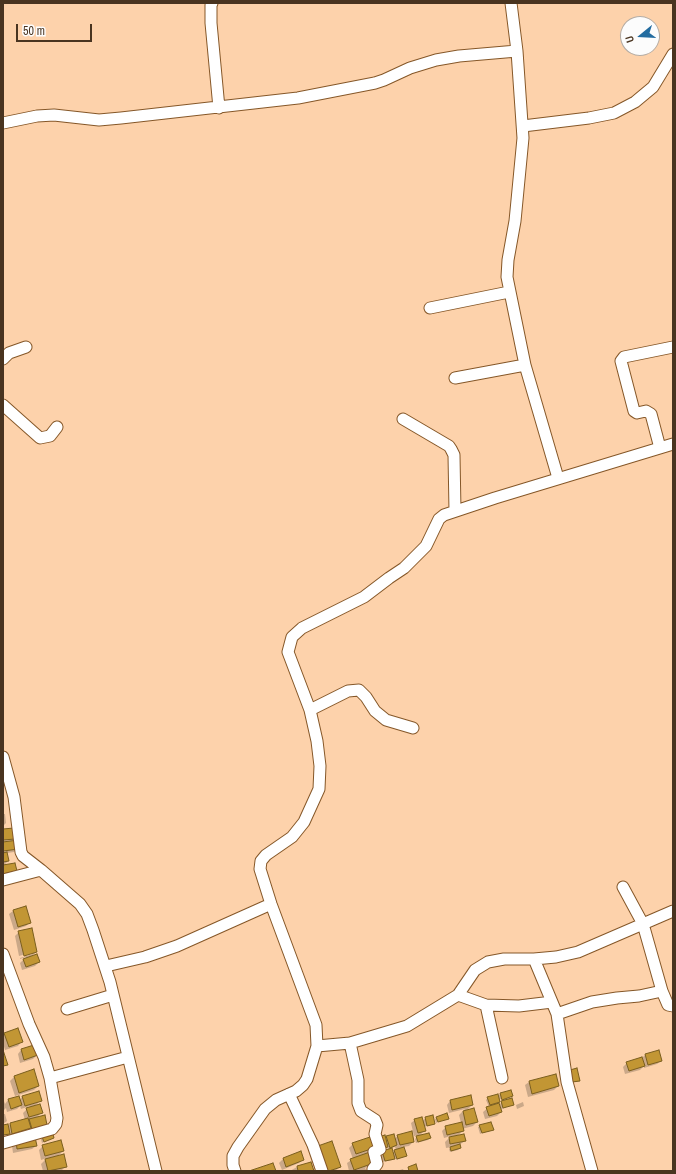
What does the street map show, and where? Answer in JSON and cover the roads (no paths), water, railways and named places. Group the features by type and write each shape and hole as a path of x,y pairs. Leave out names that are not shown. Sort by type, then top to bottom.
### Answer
{"street":[{"path":"212,3 211,23 219,108"},
{"path":"511,3 517,52 523,138 515,221 508,260 507,277 525,365 558,478"},
{"path":"3,123 36,116 67,116 99,120 219,108 298,98 375,82 422,63 436,60 459,56 517,52"},
{"path":"523,126 589,118 614,113 636,102 653,87 673,54"},
{"path":"430,308 509,292"},
{"path":"3,359 9,353 26,347"},
{"path":"660,448 651,414 646,412 638,413 634,411 621,361 624,357 673,347"},
{"path":"455,378 525,365"},
{"path":"3,405 40,438 50,436 57,427"},
{"path":"403,420 452,449 454,455 455,511"},
{"path":"235,1171 233,1156 242,1141 265,1109 276,1100 296,1091 303,1085 307,1079 317,1046 316,1025 271,904 260,869 261,861 266,855 292,838 304,822 319,789 320,766 310,710 288,652 292,637 302,628 364,597 404,568 426,546 438,519 444,515 558,478 673,444"},
{"path":"310,710 348,691 359,690 366,697 375,711 386,720 413,728"},
{"path":"3,757 14,797 21,852 23,856 80,904 87,914 106,966 156,1171"},
{"path":"3,880 41,870"},
{"path":"623,887 643,924 662,991 668,1005 673,1006"},
{"path":"106,966 145,957 177,946 271,904"},
{"path":"317,1046 350,1043 407,1026 458,995 475,970 488,962 504,959 556,957 578,952 673,911"},
{"path":"3,954 29,1024 44,1057 50,1078 57,1118 56,1124 52,1129 3,1142"},
{"path":"534,959 557,1014 567,1082 592,1171"},
{"path":"557,1014 592,1002 639,996 662,991"},
{"path":"67,1009 113,995"},
{"path":"458,995 486,1005 519,1006 552,1002"},
{"path":"486,1005 502,1078"},
{"path":"350,1043 358,1080 358,1103 361,1111 375,1120 377,1125 375,1134 380,1149 374,1152 377,1164 373,1169 374,1171"},
{"path":"50,1078 128,1057"},
{"path":"289,1094 313,1145 322,1171"}]}
